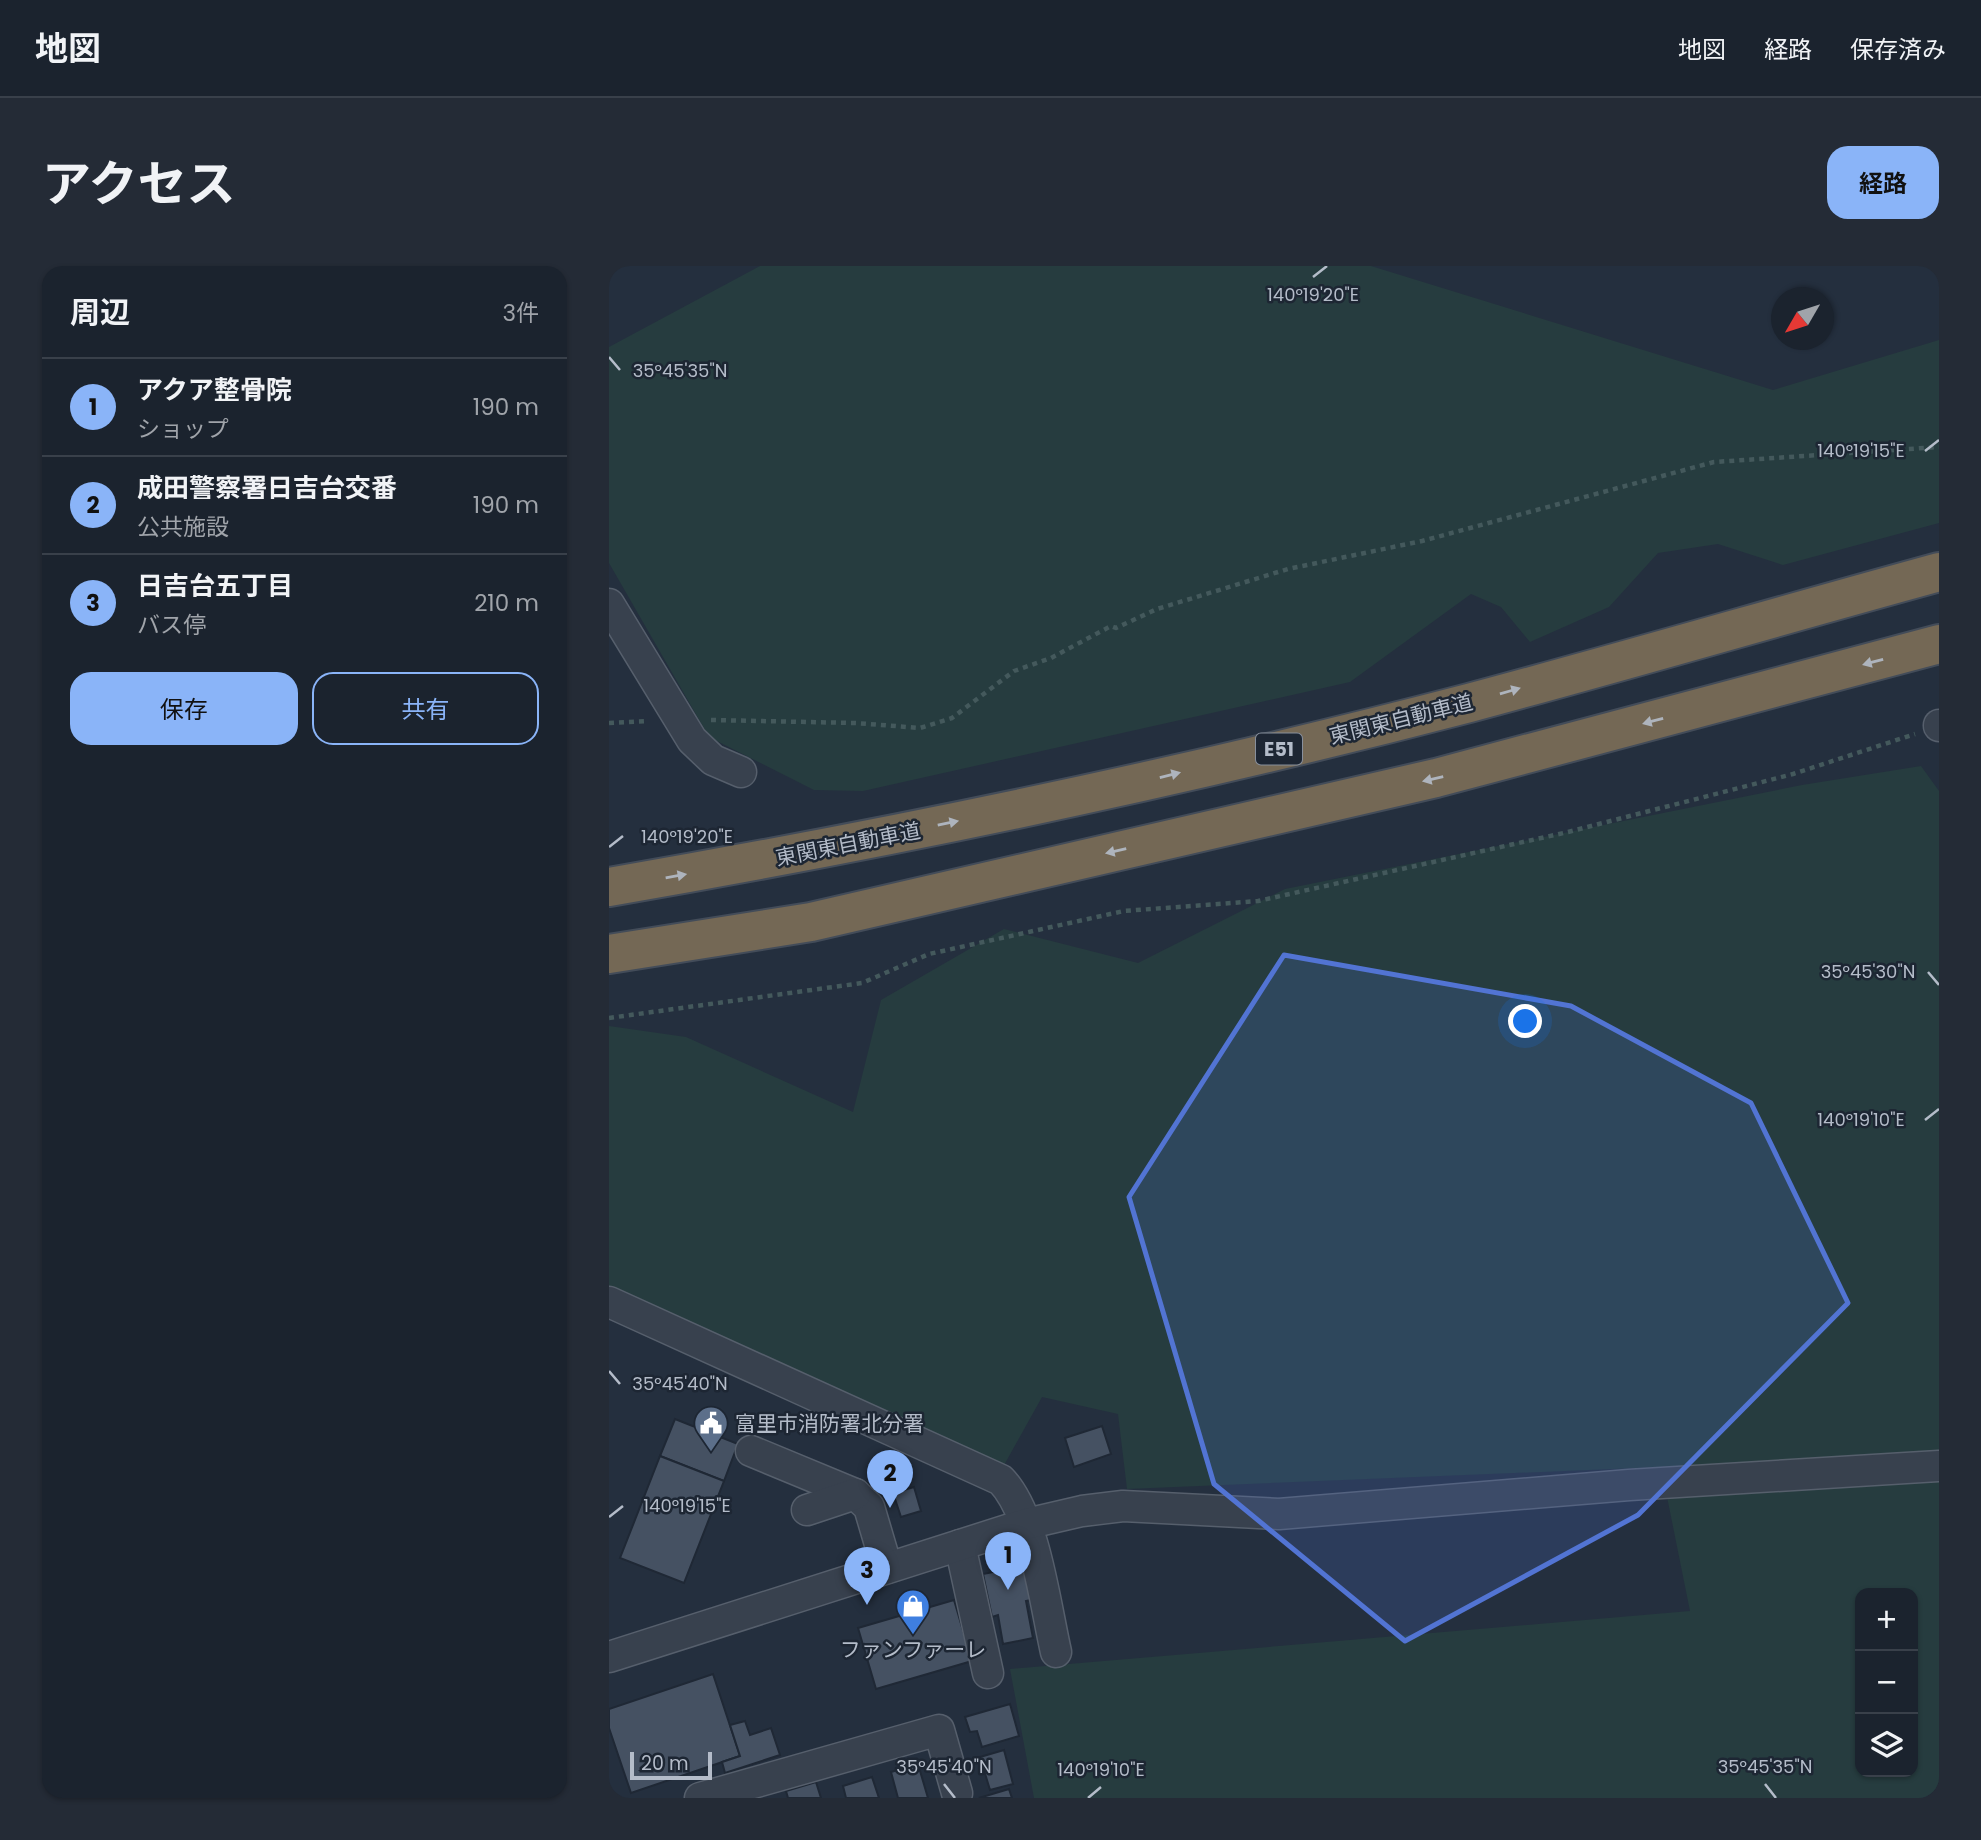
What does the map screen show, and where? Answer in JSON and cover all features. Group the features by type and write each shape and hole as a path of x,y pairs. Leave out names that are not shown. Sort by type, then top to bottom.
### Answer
{"highway":[{"name":"東関東自動車道","path":"609,887 805,853 1138,783 1468,703 1939,572"},
{"path":"609,954 811,922 1436,778 1939,645"}],"street":[{"path":"609,604 692,740 713,760 741,772"},
{"path":"609,1302 1001,1480 1011,1490 1027,1524 1056,1652"},
{"path":"751,1451 855,1494 869,1507 887,1568"},
{"path":"609,1657 1027,1524 1082,1511 1123,1506 1279,1514 1629,1485 1939,1466"},
{"path":"807,1510 855,1494"},
{"path":"960,1545 988,1674"},
{"path":"700,1798 939,1730 957,1793"}],"path":[{"path":"697,720 856,723 920,728 952,718 1014,671 1051,658 1111,625 1116,628 1157,608 1288,569 1422,541 1714,462 1874,454 1939,447"},
{"path":"609,723 658,720"},
{"path":"609,1018 862,984 929,954 1124,911 1258,901 1568,832 1780,778 1862,754 1939,726"}],"highlighted area":[{"path":"1284,955 1571,1006 1751,1103 1848,1303 1638,1515 1405,1641 1214,1484 1129,1197"}],"green space":[{"path":"760,266 1371,266 1773,390 1939,340 1939,523 1783,565 1718,544 1658,553 1609,607 1530,642 1501,607 1471,594 1350,682 863,791 814,790 709,737 609,563 609,347"},
{"path":"1921,766 1939,791 1939,1798 1034,1798 1010,1669 1690,1611 1661,1467 1127,1489 1118,1414 1042,1397 1003,1467 609,1293 609,1026 686,1037 853,1112 881,1000 1004,929 1138,963 1285,889 1802,785"}],"building":[{"path":"675,1419 738,1444 724,1481 660,1456"},
{"path":"1102,1426 1111,1454 1074,1467 1065,1438"},
{"path":"660,1456 724,1481 684,1583 620,1558"},
{"path":"914,1487 921,1511 901,1517 893,1493"},
{"path":"1023,1566 1035,1599 1026,1601 1033,1638 1003,1644 998,1615 992,1617 983,1574"},
{"path":"954,1600 972,1661 876,1689 858,1628"},
{"path":"713,1674 740,1756 631,1793 609,1728 609,1709"},
{"path":"1010,1704 1019,1736 982,1747 977,1731 970,1732 965,1717"},
{"path":"745,1721 750,1735 771,1728 780,1755 725,1773 722,1762 740,1756 730,1725"},
{"path":"1004,1750 1013,1784 990,1790 980,1757"},
{"path":"918,1764 928,1798 898,1798 891,1772"},
{"path":"872,1777 879,1798 846,1798 843,1786"},
{"path":"816,1782 821,1798 788,1798 786,1791"},
{"path":"1009,1789 1012,1798 979,1798"}],"place":[{"name":"富里市消防署北分署","path":"711,1453"},
{"name":"成田警察署日吉台交番","path":"890,1508"},
{"name":"アクア整骨院","path":"1008,1590"},
{"name":"日吉台五丁目","path":"867,1605"},
{"name":"ファンファーレ","path":"913,1636"}]}
